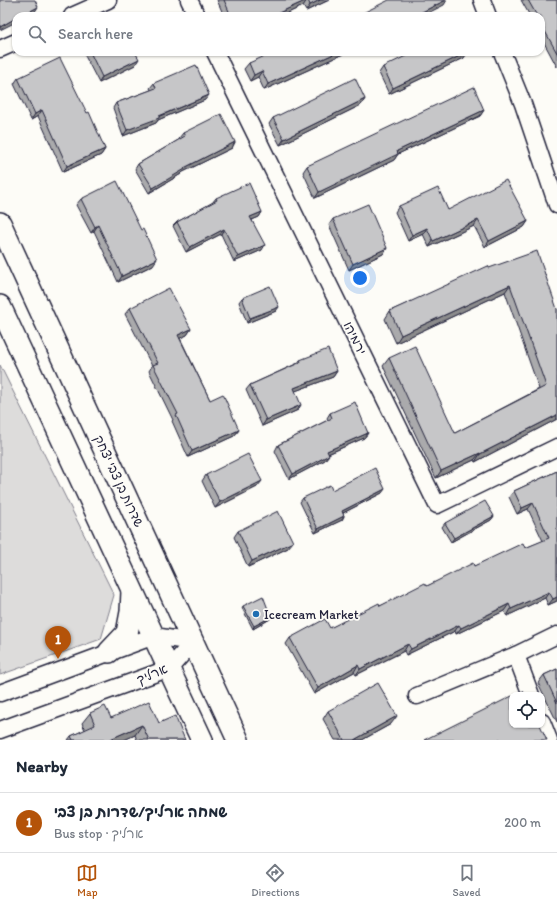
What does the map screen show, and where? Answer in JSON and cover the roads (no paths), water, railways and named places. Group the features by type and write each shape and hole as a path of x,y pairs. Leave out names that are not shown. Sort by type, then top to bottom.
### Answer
{"main road":[{"name":"שדרות בן צבי יצחק","path":"0,223 238,740"},
{"path":"0,306 170,668 202,740"},
{"path":"109,652 127,633 131,612 132,588"}],"street":[{"path":"81,12 108,0"},
{"path":"189,0 195,12"},
{"path":"482,0 486,12"},
{"path":"0,49 12,44"},
{"name":"ירמיהו","path":"217,56 437,505 557,447"},
{"path":"504,56 523,104 557,205"},
{"path":"417,696 516,655 557,635"},
{"path":"0,693 154,636 193,642"},
{"name":"ארליך","path":"0,730 170,668 193,642"},
{"path":"516,655 530,692"},
{"path":"544,728 549,740"}],"place":[{"name":"Icecream Market","path":"256,614"},
{"name":"שמחה ארליך/שדרות בן צבי","path":"58,659"}]}
